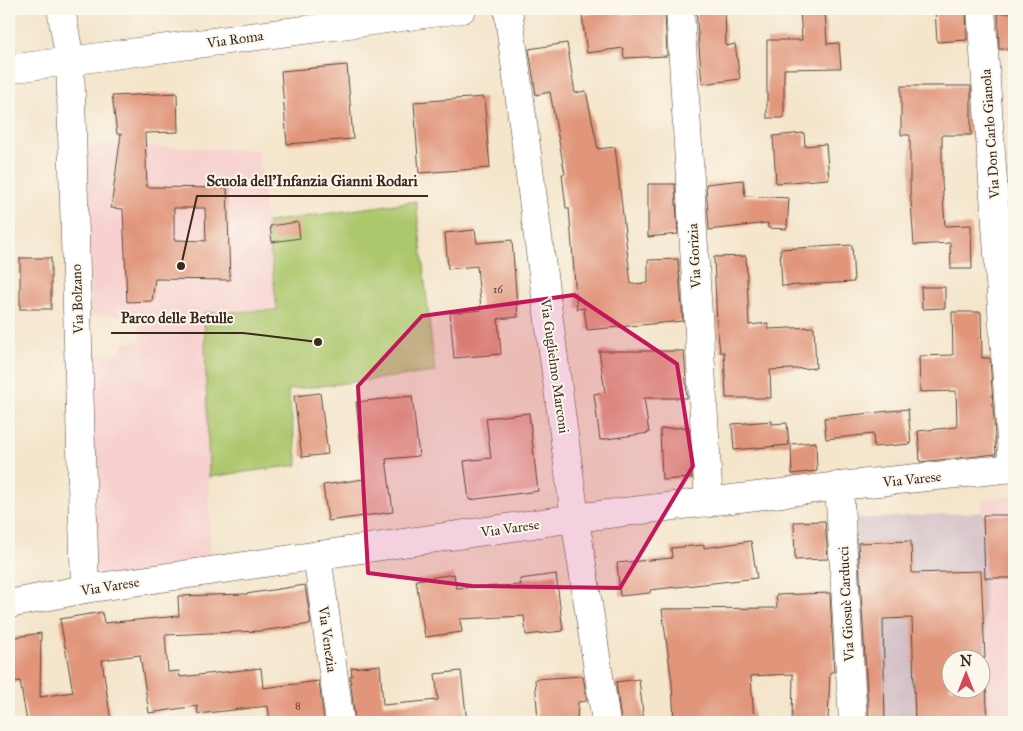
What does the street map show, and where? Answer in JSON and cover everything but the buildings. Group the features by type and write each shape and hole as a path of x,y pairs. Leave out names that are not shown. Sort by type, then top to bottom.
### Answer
{"street":[{"name":"Via Bolzano","path":"61,9 70,61 84,589"},
{"name":"Via Roma","path":"9,69 462,9"},
{"name":"Via Guglielmo Marconi","path":"508,9 576,518 606,722"},
{"name":"Via Gorizia","path":"680,9 709,503"},
{"name":"Via Don Carlo Gianola","path":"981,9 1014,468"},
{"name":"Via Varese","path":"9,604 84,589 576,518 839,486 1014,468"},
{"name":"Via Giosuè Carducci","path":"839,486 853,722"},
{"name":"Via Venezia","path":"317,556 340,722"}],"highlighted area":[{"path":"574,295 677,364 693,466 620,588 472,586 368,573 358,386 422,316"}],"shaded area":[{"path":"87,144 258,150 277,311 204,313 211,568 87,586 83,354 123,353 123,343 140,341 139,314 91,316"},
{"path":"1014,496 1014,722 988,722 990,648 986,648 982,499"},
{"path":"983,512 986,648 940,648 940,698 987,698 988,722 869,722 863,704 855,519"}],"green space":[{"path":"416,201 435,372 288,390 298,465 209,477 204,313 277,310 267,222"}],"place":[{"name":"Scuola dell'Infanzia Gianni Rodari","path":"181,266"},
{"name":"Parco delle Betulle","path":"318,342"}]}
